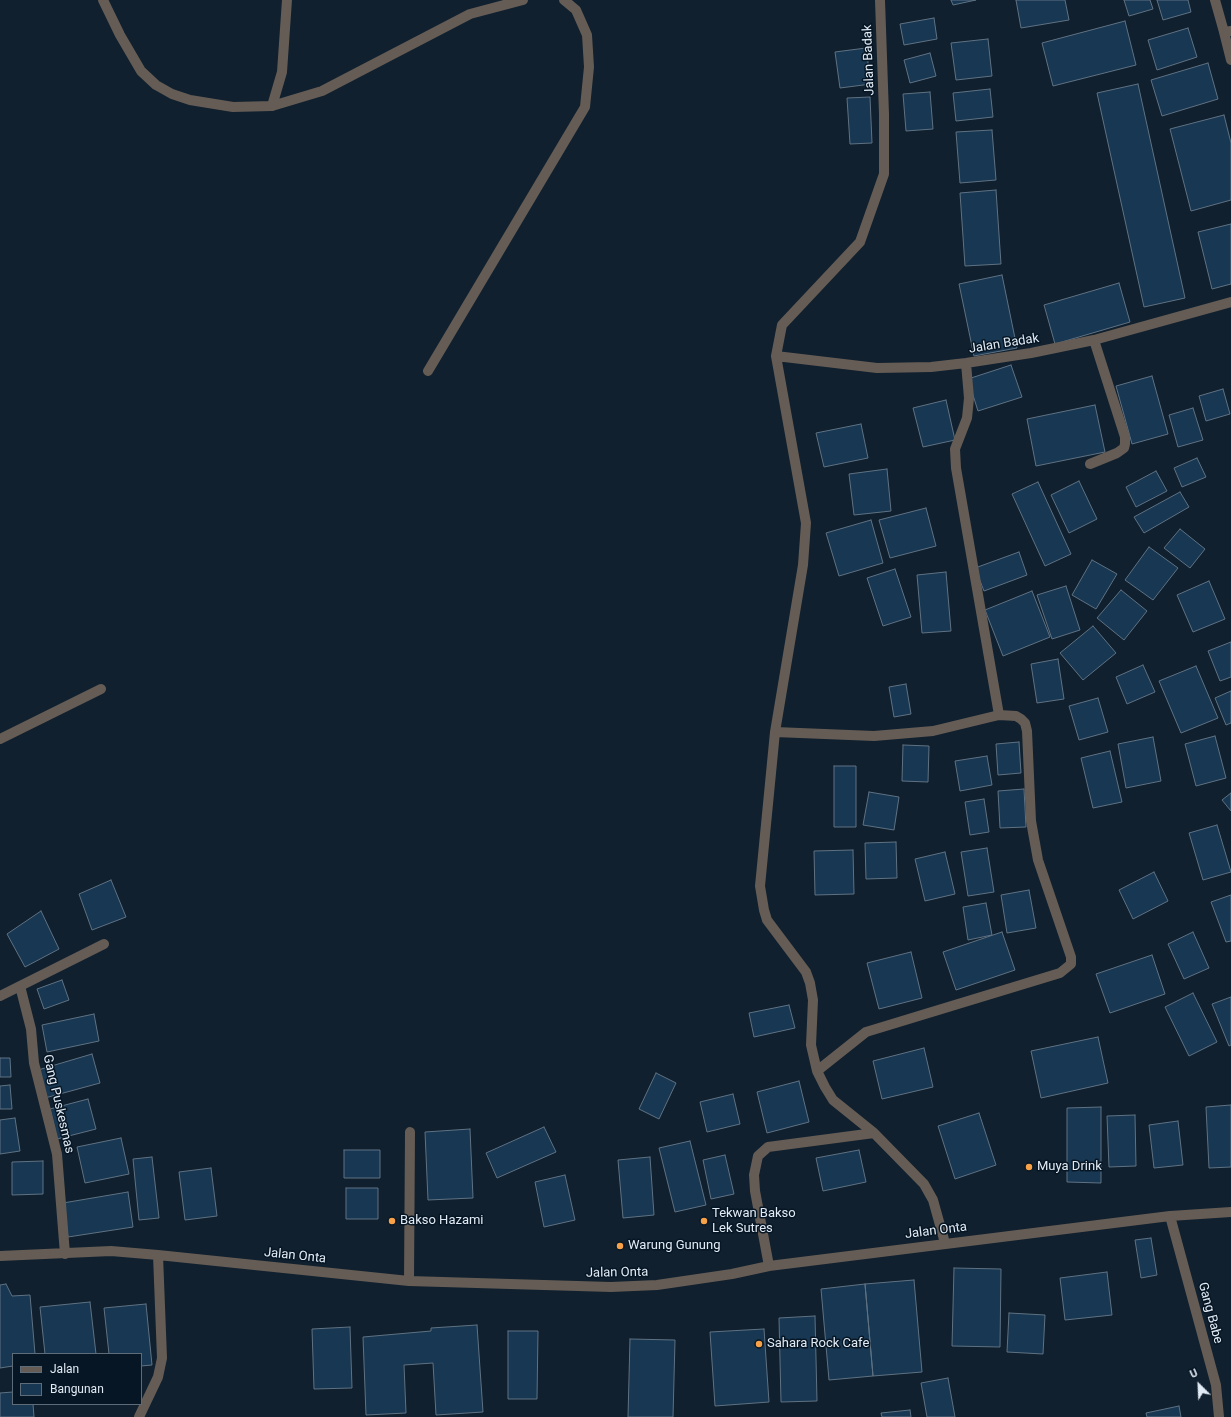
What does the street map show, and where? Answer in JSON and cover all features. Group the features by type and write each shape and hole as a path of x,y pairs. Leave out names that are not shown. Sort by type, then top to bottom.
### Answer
{"street":[{"path":"103,0 120,35 142,71 156,85 172,94 190,100 234,107 272,106 322,91 470,14 523,0"},
{"path":"272,106 282,72 287,0"},
{"path":"428,371 585,107 589,67 587,35 576,10 564,0"},
{"name":"Jalan Badak","path":"880,0 884,114 884,174 860,242 782,325 776,356 877,368 931,367 966,363 1031,353 1094,340 1231,302"},
{"path":"1215,0 1227,32 1231,60"},
{"path":"1090,464 1122,451 1125,444 1125,437 1094,340"},
{"path":"776,356 806,523 803,565 775,732 765,824 760,886 761,896 767,920 806,972 810,983 813,1000 811,1045 816,1071 833,1100 874,1133 924,1184 932,1200 945,1243"},
{"path":"966,363 968,398 967,418 955,449 956,468 999,715"},
{"path":"0,739 101,689"},
{"path":"775,732 874,736 933,731 999,715 1016,716 1025,723 1031,821 1035,847 1071,957 1071,964 1060,973 866,1032 816,1071"},
{"path":"0,996 104,944"},
{"name":"Gang Puskesmas","path":"20,986 31,1029 34,1063 57,1154 65,1254"},
{"path":"409,1281 410,1132"},
{"path":"769,1266 755,1191 754,1175 758,1156 768,1147 874,1133"},
{"name":"Jalan Onta","path":"0,1256 111,1252 158,1255 409,1281 611,1287 665,1284 732,1274 769,1266 945,1243 1170,1216 1231,1212"},
{"name":"Gang Babe","path":"1170,1216 1216,1385 1219,1417"},
{"path":"139,1417 158,1376 162,1358 158,1255"}],"building":[{"path":"951,0 976,0 953,5"},
{"path":"1016,0 1065,0 1069,20 1021,28"},
{"path":"1124,0 1150,0 1153,9 1129,16"},
{"path":"1157,0 1188,0 1191,12 1163,20"},
{"path":"934,18 937,39 904,45 900,24"},
{"path":"1125,21 1136,65 1053,86 1042,43"},
{"path":"1188,28 1197,57 1157,70 1148,40"},
{"path":"988,39 992,76 956,80 951,43"},
{"path":"866,48 871,84 840,88 835,52"},
{"path":"930,53 936,76 910,83 904,60"},
{"path":"1208,63 1218,99 1162,116 1151,80"},
{"path":"1138,84 1185,298 1144,307 1097,93"},
{"path":"990,89 993,117 956,121 953,93"},
{"path":"930,92 933,129 906,131 903,94"},
{"path":"870,97 872,143 850,144 847,98"},
{"path":"1224,115 1231,143 1231,200 1191,211 1170,129"},
{"path":"992,130 996,180 960,183 956,132"},
{"path":"996,190 1001,264 965,266 960,193"},
{"path":"1231,224 1231,284 1212,289 1198,232"},
{"path":"1002,275 1017,348 974,356 959,284"},
{"path":"1119,283 1130,322 1055,344 1044,305"},
{"path":"1011,365 1022,397 978,411 968,379"},
{"path":"1152,376 1168,434 1132,444 1116,386"},
{"path":"1223,389 1230,414 1206,421 1199,396"},
{"path":"946,400 955,440 923,447 913,408"},
{"path":"1095,405 1105,452 1036,466 1027,419"},
{"path":"1193,408 1203,440 1178,447 1169,415"},
{"path":"861,424 868,458 824,467 816,433"},
{"path":"1197,458 1206,477 1182,487 1174,468"},
{"path":"887,469 891,511 854,515 849,474"},
{"path":"1156,471 1167,491 1136,507 1126,487"},
{"path":"1079,481 1097,519 1069,533 1051,495"},
{"path":"1038,482 1071,554 1045,566 1012,494"},
{"path":"1180,492 1189,507 1144,533 1134,517"},
{"path":"926,508 936,546 890,558 879,520"},
{"path":"871,520 883,563 839,576 826,533"},
{"path":"1180,529 1205,549 1190,568 1164,548"},
{"path":"1149,547 1178,568 1153,600 1125,580"},
{"path":"1019,552 1027,575 984,591 975,568"},
{"path":"1092,560 1117,574 1096,609 1072,595"},
{"path":"895,569 911,617 883,626 867,578"},
{"path":"946,572 951,631 922,633 917,575"},
{"path":"1209,581 1225,619 1193,632 1177,595"},
{"path":"1066,586 1080,630 1052,639 1037,595"},
{"path":"1121,590 1147,611 1124,640 1097,618"},
{"path":"1032,591 1050,637 1003,656 985,610"},
{"path":"1093,626 1116,653 1083,680 1060,653"},
{"path":"1231,642 1231,677 1220,681 1208,651"},
{"path":"1058,659 1064,699 1037,703 1031,664"},
{"path":"1143,665 1155,692 1127,704 1116,677"},
{"path":"1196,666 1218,718 1181,733 1159,681"},
{"path":"906,684 911,714 894,717 889,687"},
{"path":"1231,691 1231,723 1226,725 1215,698"},
{"path":"1098,698 1108,732 1079,740 1069,706"},
{"path":"1215,736 1226,778 1196,786 1185,744"},
{"path":"1153,737 1161,781 1126,788 1118,744"},
{"path":"1019,742 1021,773 998,775 996,744"},
{"path":"903,745 929,746 928,782 902,781"},
{"path":"1110,751 1122,802 1093,808 1081,758"},
{"path":"987,756 992,785 960,791 955,761"},
{"path":"834,766 856,766 856,827 834,827"},
{"path":"1024,789 1026,827 1000,828 998,791"},
{"path":"869,792 899,797 894,830 863,825"},
{"path":"1231,793 1231,811 1222,800"},
{"path":"984,799 989,832 970,835 965,802"},
{"path":"1217,825 1231,872 1203,880 1189,833"},
{"path":"896,842 897,878 866,879 865,843"},
{"path":"987,848 994,892 968,896 961,852"},
{"path":"853,850 854,894 815,895 814,851"},
{"path":"945,852 955,894 925,901 915,859"},
{"path":"1154,872 1168,901 1133,919 1119,890"},
{"path":"111,880 126,917 92,930 79,894"},
{"path":"1029,890 1036,928 1007,933 1001,895"},
{"path":"1231,895 1231,941 1226,942 1211,902"},
{"path":"986,903 992,935 968,940 963,907"},
{"path":"41,911 59,949 25,967 7,934"},
{"path":"1002,932 1015,970 956,990 943,952"},
{"path":"1193,932 1209,968 1184,979 1168,944"},
{"path":"911,952 922,998 879,1009 867,963"},
{"path":"1152,955 1165,994 1110,1013 1096,974"},
{"path":"62,980 69,1000 44,1009 37,989"},
{"path":"1193,993 1217,1042 1189,1056 1165,1007"},
{"path":"1231,997 1231,1045 1229,1046 1212,1004"},
{"path":"789,1005 795,1028 754,1037 749,1013"},
{"path":"94,1014 99,1041 47,1052 42,1025"},
{"path":"1098,1037 1108,1083 1041,1098 1031,1051"},
{"path":"924,1048 933,1087 882,1099 873,1061"},
{"path":"92,1054 100,1083 45,1098 38,1070"},
{"path":"0,1058 10,1058 11,1077 0,1077"},
{"path":"656,1073 676,1083 659,1119 639,1109"},
{"path":"799,1081 809,1122 767,1133 757,1092"},
{"path":"10,1085 12,1109 0,1109 0,1086"},
{"path":"733,1094 740,1124 707,1132 700,1102"},
{"path":"88,1099 96,1129 57,1139 50,1109"},
{"path":"1231,1105 1231,1167 1209,1168 1206,1107"},
{"path":"1101,1107 1101,1183 1067,1182 1067,1108"},
{"path":"979,1113 996,1165 955,1179 938,1126"},
{"path":"1135,1115 1136,1166 1109,1167 1107,1116"},
{"path":"15,1118 20,1151 0,1154 0,1120"},
{"path":"1178,1121 1183,1165 1154,1168 1149,1125"},
{"path":"544,1127 556,1152 497,1178 486,1153"},
{"path":"470,1129 473,1198 428,1200 425,1132"},
{"path":"121,1138 129,1174 85,1183 77,1147"},
{"path":"690,1141 706,1205 675,1212 659,1148"},
{"path":"344,1150 380,1150 380,1178 344,1178"},
{"path":"859,1150 866,1182 823,1191 816,1158"},
{"path":"725,1155 734,1194 711,1199 703,1160"},
{"path":"152,1157 159,1218 139,1220 133,1159"},
{"path":"650,1157 654,1215 623,1218 618,1160"},
{"path":"43,1161 43,1194 12,1195 12,1162"},
{"path":"211,1168 217,1216 185,1220 179,1172"},
{"path":"565,1175 575,1220 544,1227 535,1182"},
{"path":"346,1188 378,1188 378,1219 346,1219"},
{"path":"128,1192 133,1227 68,1237 63,1203"},
{"path":"1151,1238 1157,1275 1141,1278 1135,1240"},
{"path":"954,1268 1001,1269 1000,1347 952,1346"},
{"path":"1107,1272 1112,1315 1065,1320 1060,1278"},
{"path":"914,1280 922,1372 873,1376 865,1284"},
{"path":"6,1284 12,1296 30,1295 35,1353 12,1353 12,1366 0,1368 0,1285"},
{"path":"865,1284 873,1376 829,1380 821,1289"},
{"path":"90,1302 96,1353 45,1353 40,1307"},
{"path":"146,1304 152,1365 142,1366 142,1353 109,1353 104,1308"},
{"path":"1009,1313 1045,1315 1043,1354 1007,1352"},
{"path":"815,1316 817,1401 781,1402 779,1318"},
{"path":"477,1325 483,1412 436,1415 433,1363 404,1365 406,1413 366,1415 363,1337 431,1331 431,1328"},
{"path":"350,1327 352,1388 314,1389 312,1329"},
{"path":"764,1329 769,1402 715,1406 710,1332"},
{"path":"508,1331 538,1331 537,1399 508,1399"},
{"path":"630,1339 675,1340 673,1417 628,1417"},
{"path":"948,1378 955,1417 927,1417 921,1383"},
{"path":"12,1392 12,1405 33,1405 34,1417 0,1417 0,1393"},
{"path":"1179,1406 1181,1417 1147,1417 1146,1413"},
{"path":"910,1410 911,1417 882,1417 881,1413"}],"place":[{"name":"Muya Drink","path":"1029,1167"},
{"name":"Bakso Hazami","path":"392,1221"},
{"name":"Tekwan Bakso Lek Sutres","path":"704,1221"},
{"name":"Warung Gunung","path":"620,1246"},
{"name":"Sahara Rock Cafe","path":"759,1344"}]}
